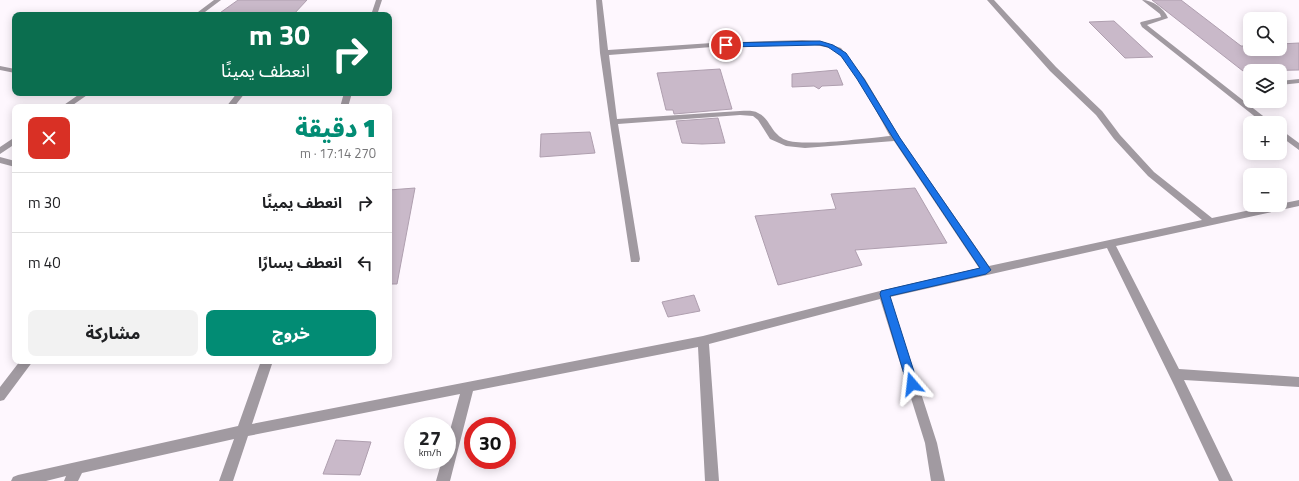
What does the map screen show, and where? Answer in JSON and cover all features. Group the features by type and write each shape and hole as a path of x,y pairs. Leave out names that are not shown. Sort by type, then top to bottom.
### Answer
{"street":[{"path":"201,12 218,0"},
{"path":"375,12 379,0"},
{"path":"599,0 604,53 634,260"},
{"path":"990,0 1053,68 1099,113 1117,137 1151,174 1210,222"},
{"path":"1145,0 1163,13 1165,18 1144,22 1144,26 1259,116"},
{"path":"604,53 753,43 802,42 820,43 831,46 843,55 850,63 896,138 986,270"},
{"path":"0,68 12,70"},
{"path":"1287,82 1299,81"},
{"path":"70,104 82,96"},
{"path":"233,104 239,96"},
{"path":"614,122 740,113 755,114 762,118 773,137 786,143 804,145 896,138"},
{"path":"1287,138 1299,147"},
{"path":"0,151 12,142"},
{"path":"0,160 12,163"},
{"path":"18,481 243,431 703,340 986,270 1299,203"},
{"path":"1110,244 1175,374 1226,481"},
{"path":"884,294 931,443 938,481"},
{"path":"703,340 712,481"},
{"path":"0,396 25,364"},
{"path":"226,481 265,364"},
{"path":"1175,374 1299,382"},
{"path":"443,481 468,386"},
{"path":"71,481 78,468"}],"building":[{"path":"238,0 307,0 296,12 221,12"},
{"path":"1152,0 1181,0 1243,46 1243,56 1287,56 1287,44 1299,43 1299,70 1287,70 1287,64 1243,64 1243,71"},
{"path":"1114,21 1153,57 1125,58 1089,22"},
{"path":"720,69 732,109 674,114 673,110 666,110 657,73"},
{"path":"837,70 843,85 822,86 819,89 814,86 792,87 792,74"},
{"path":"718,118 725,143 682,143 676,121"},
{"path":"590,132 595,153 540,157 541,134"},
{"path":"415,188 397,284 392,284 392,190"},
{"path":"915,188 947,243 855,250 862,265 778,285 755,216 836,209 831,194"},
{"path":"694,295 700,311 668,317 662,302"},
{"path":"336,440 371,442 360,475 323,474"}],"route":[{"path":"726,45 802,42 820,43 838,50 861,79 896,138 986,270 884,294 912,384"}]}
